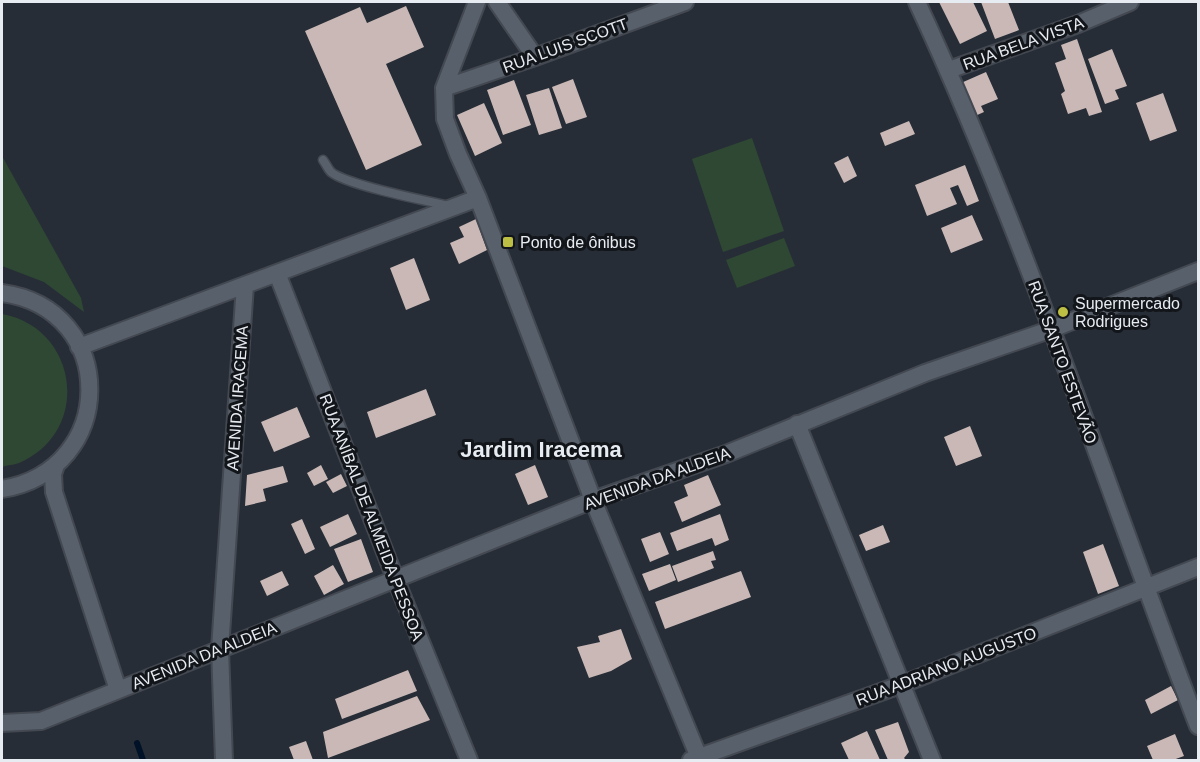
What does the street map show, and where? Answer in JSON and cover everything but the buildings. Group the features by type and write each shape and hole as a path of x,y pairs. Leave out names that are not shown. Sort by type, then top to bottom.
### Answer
{"street":[{"path":"477,2 444,88 445,119 478,198 593,500 697,759"},
{"path":"497,2 535,57"},
{"name":"RUA LUIS SCOTT","path":"444,88 685,2"},
{"name":"RUA SANTO ESTEVÃO","path":"917,2 949,70 1052,329 1198,726"},
{"name":"RUA BELA VISTA","path":"949,70 1078,24 1130,2"},
{"path":"80,347 478,198"},
{"name":"AVENIDA DA ALDEIA","path":"2,723 41,721 593,500 726,454 925,373 1052,329 1198,271"},
{"name":"RUA ANÍBAL DE ALMEIDA PESSOA","path":"277,273 395,578 469,760"},
{"name":"AVENIDA IRACEMA","path":"224,760 220,649 245,285"},
{"path":"2,293 31,301 51,312 67,328 80,347 89,375 88,411 79,437 69,452 56,465 30,482 2,489"},
{"path":"796,424 932,760"},
{"path":"56,465 53,474 54,492 117,690"},
{"name":"RUA ADRIANO AUGUSTO","path":"697,759 903,684 1198,567"}],"lane":[{"path":"323,160 332,173 350,180 389,192 454,207"}],"green space":[{"path":"752,138 784,231 723,252 692,159"},
{"path":"2,156 81,298 84,312 44,282 2,266"},
{"path":"784,238 795,266 737,288 726,260"},
{"path":"2,314 28,323 47,339 60,359 67,382 66,406 58,429 42,448 19,463 2,467"}],"waterway":[{"path":"137,743 143,760"}],"place":[{"name":"Ponto de ônibus","path":"508,242"},
{"name":"Supermercado Rodrigues","path":"1063,312"}],"district":[{"name":"Jardim Iracema","path":"541,449"}]}
